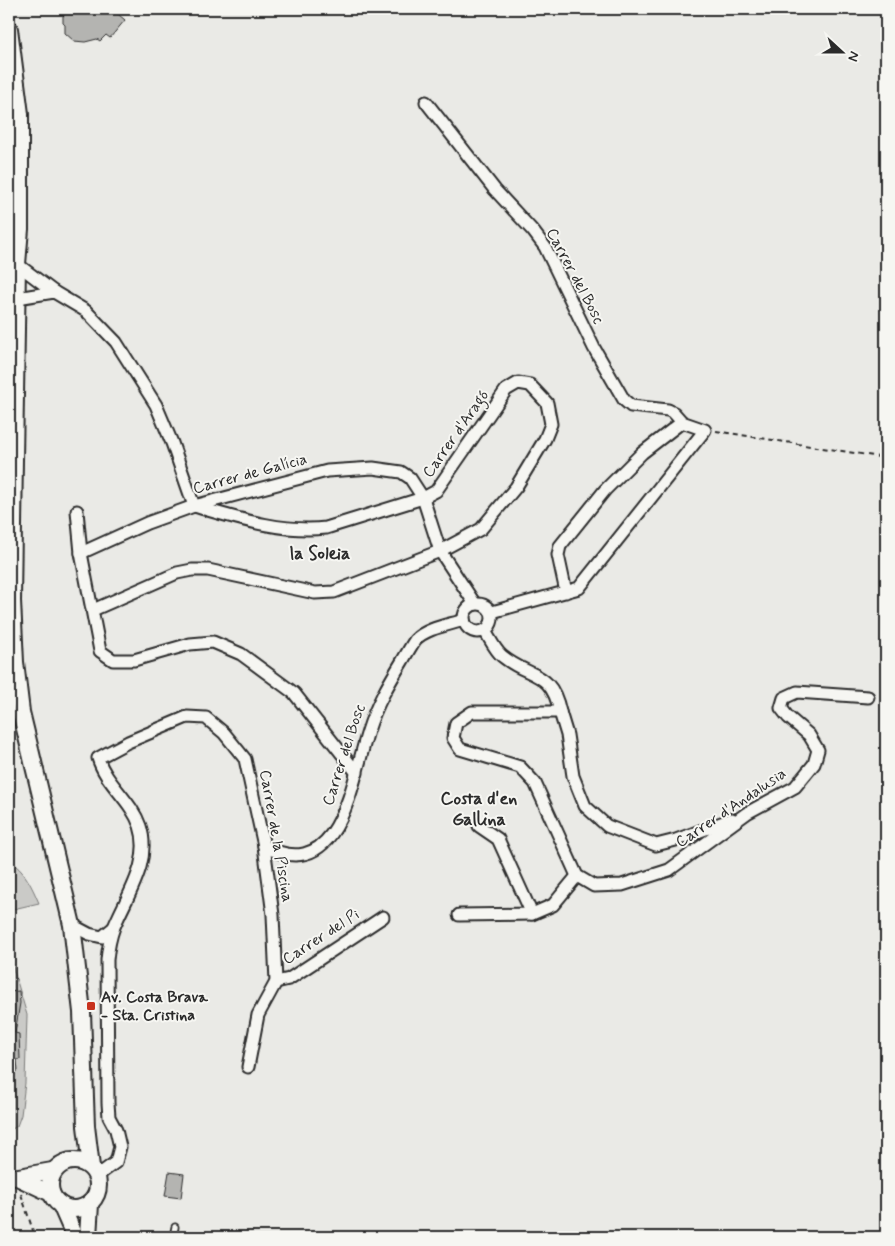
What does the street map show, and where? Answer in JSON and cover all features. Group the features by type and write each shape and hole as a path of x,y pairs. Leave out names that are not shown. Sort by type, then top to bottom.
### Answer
{"main road":[{"path":"9,29 20,114 20,229 17,298 12,601 16,662 21,712 72,925 82,1012 86,1126 94,1171 99,1182 98,1191 90,1204 77,1209 68,1208 57,1200"},
{"path":"76,1237 57,1200 50,1180 77,1147 86,1126"},
{"path":"60,1166 79,1160 94,1171"},
{"path":"88,1237 90,1204"}],"street":[{"name":"Carrer del Bosc","path":"426,102 495,190 533,231 545,247 594,348 624,400 631,406 668,410 674,413 682,422 704,430"},
{"path":"18,264 54,292 86,311 116,342 156,405 172,443 194,506"},
{"path":"17,298 54,292"},
{"name":"Carrer d'Aragó","path":"93,610 177,574 192,570 208,570 315,593 334,592 440,551 481,529 516,487 545,439 551,424 546,403 530,385 518,383 506,390 436,491 423,498 326,528 310,530 254,523 194,506"},
{"path":"566,592 558,555 560,546 605,490 642,453 682,422"},
{"path":"492,612 579,588 704,430"},
{"name":"Carrer de Galícia","path":"81,554 147,523 194,506 327,471 373,468 401,472 410,478 423,498 440,551 475,604"},
{"path":"77,511 81,554 100,651 113,660 134,660 190,644 213,642 241,654 294,693 357,773"},
{"path":"475,604 485,605 492,612 492,623 484,631 472,630 464,620 466,610 475,604"},
{"name":"Carrer del Bosc","path":"264,846 276,853 302,855 318,848 334,831 345,812 367,732 378,702 416,639 433,629 464,620"},
{"path":"484,631 501,655 522,668 543,677 557,696 567,735 573,776 584,806 607,826 656,845 676,840 747,813"},
{"name":"Carrer d'Andalusia","path":"577,876 594,886 622,885 669,870 747,813 795,788 814,764 818,750 809,734 788,717 781,708 784,698 797,692 868,697"},
{"path":"459,915 532,914 553,905 577,876 535,783 520,767 460,749 453,738 456,723 472,712 560,712"},
{"name":"Carrer de la Piscina","path":"94,1171 116,1162 120,1146 116,1130 109,1117 108,1103 108,945 113,928 140,868 144,844 139,825 125,799 102,771 98,758 137,738 187,717 206,718 224,732 246,759 264,846 273,915 276,982"},
{"path":"479,826 498,838 532,914"},
{"name":"Carrer del Pi","path":"276,982 289,978 383,916"},
{"path":"72,925 89,934 102,936 113,928"},
{"path":"248,1067 258,1015 276,982"},
{"path":"12,1177 60,1166"},
{"path":"12,1177 57,1200"}],"lane":[{"path":"174,1237 175,1227"}],"path":[{"path":"704,430 886,458"},
{"path":"21,1193 35,1237"}],"shaded area":[{"path":"9,743 13,769 13,786 9,812"},
{"path":"9,861 24,874 39,903 9,910"},
{"path":"9,943 14,971 27,1015 25,1083 21,1115 17,1126 9,1131"},
{"path":"9,1190 15,1211 15,1237 9,1237"}],"building":[{"path":"71,9 112,9 125,20 110,38 106,35 100,41 97,39 85,42 74,41 65,33 65,25 63,23 63,16"},
{"path":"19,991 20,1003 15,1033 19,1034 20,1059 17,1060 18,1071 9,1072 9,992"},
{"path":"169,1172 184,1174 181,1198 165,1196"}],"place":[{"name":"Av. Costa Brava - Sta. Cristina","path":"91,1006"}],"district":[{"name":"la Soleia","path":"320,554"},
{"name":"Costa d'en Gallina","path":"479,810"}]}
